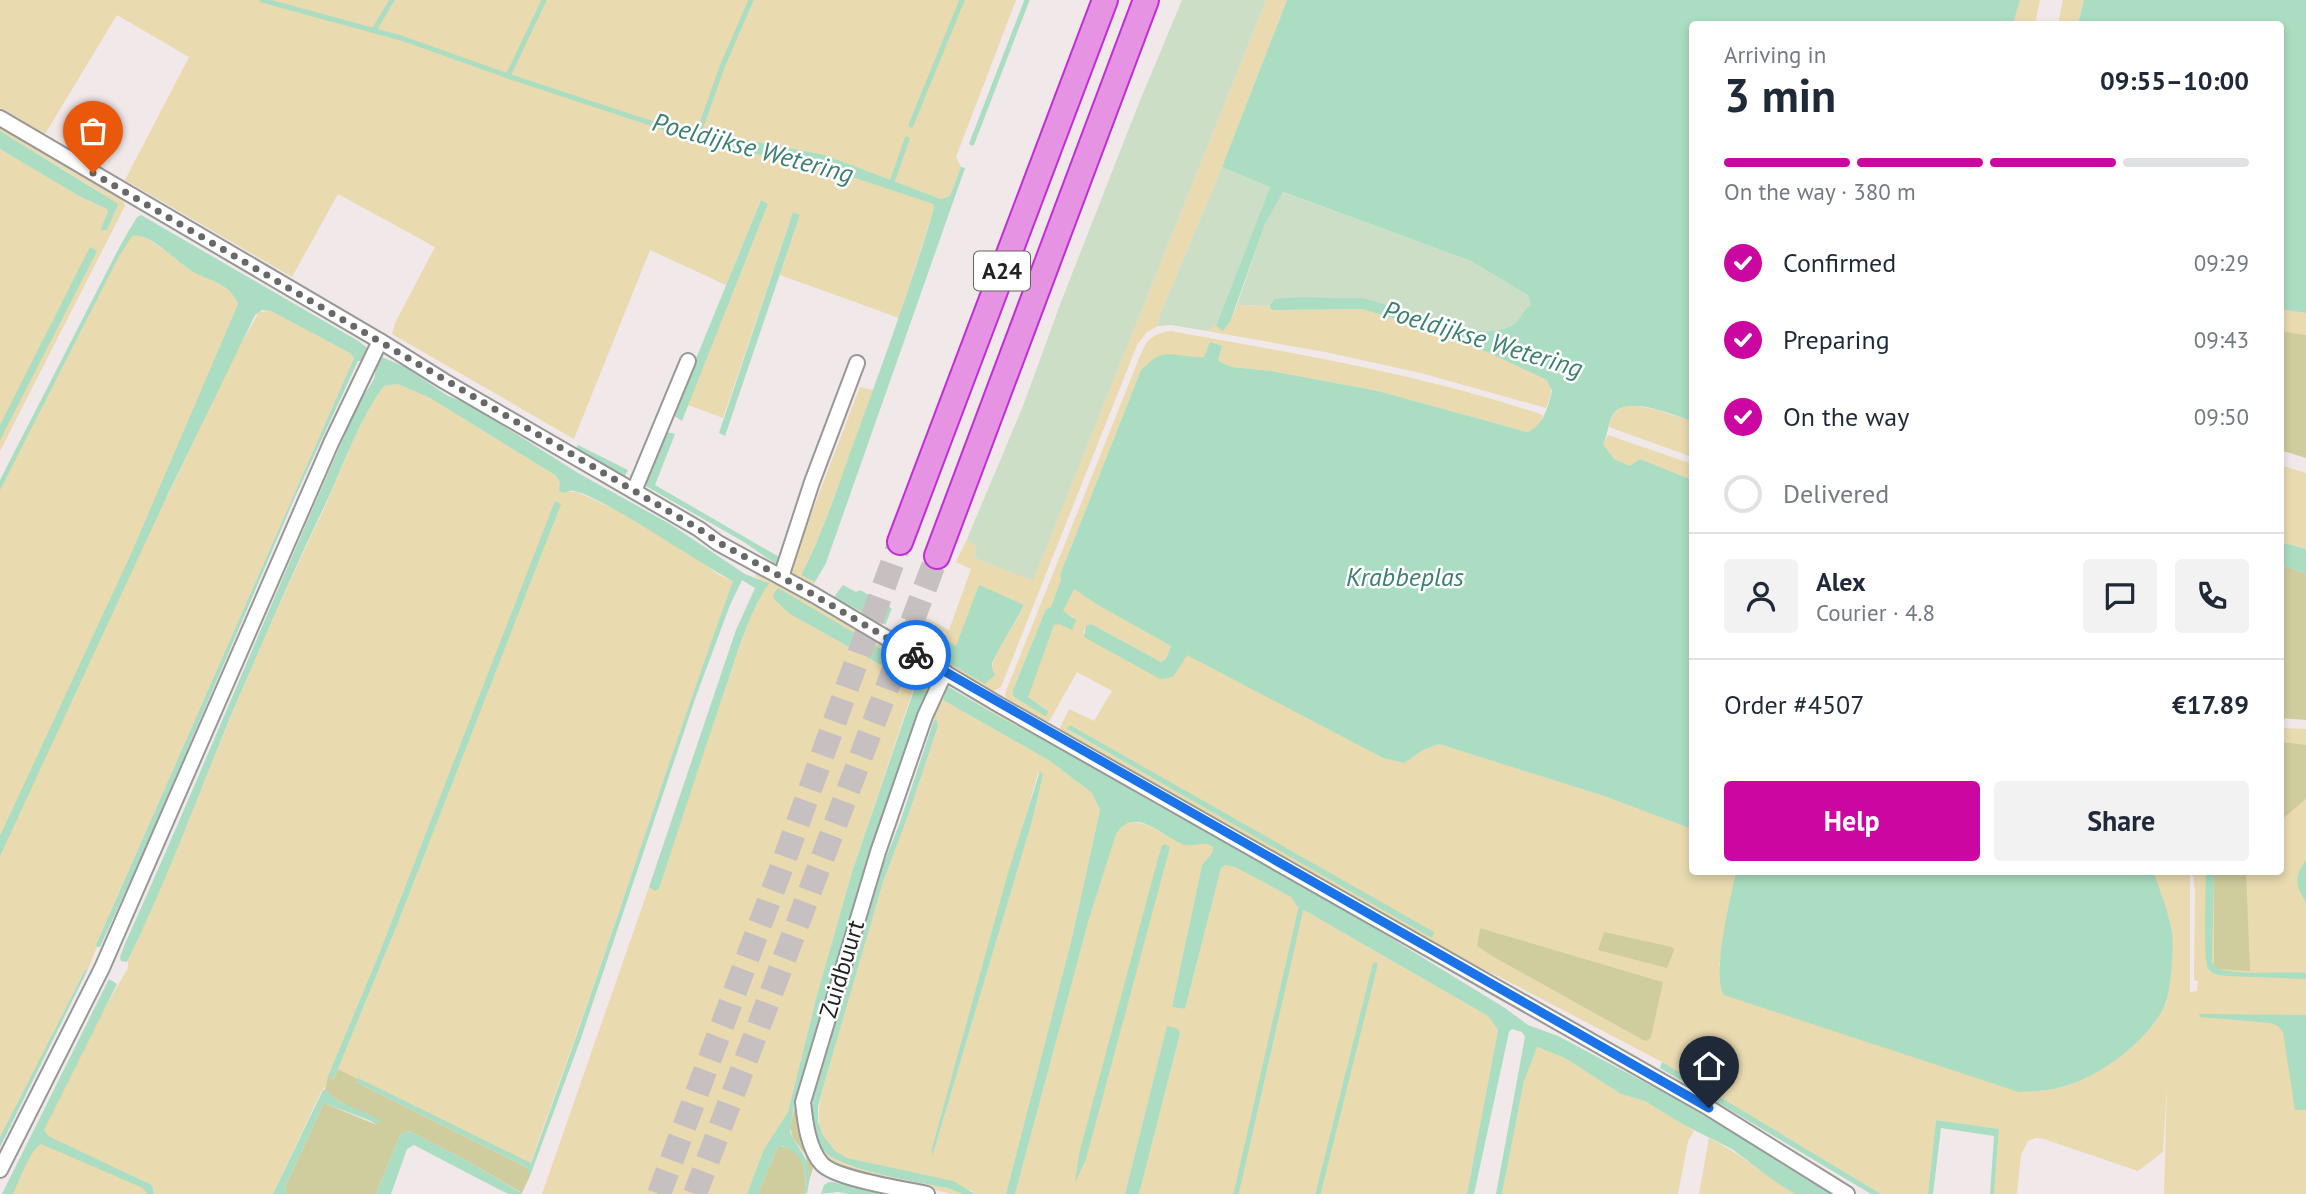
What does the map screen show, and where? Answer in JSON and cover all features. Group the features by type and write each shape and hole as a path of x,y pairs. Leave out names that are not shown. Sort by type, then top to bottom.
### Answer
{"highway":[{"name":"A24","path":"900,542 1105,0"},
{"name":"A24","path":"937,556 1146,0"}],"street":[{"path":"0,118 718,542 1709,1108 1847,1194"},
{"path":"0,1170 102,968 331,443 380,341"},
{"path":"634,491 688,361"},
{"path":"781,577 808,493 857,363"},
{"name":"Zuidbuurt","path":"927,1194 839,1175 822,1165 810,1139 803,1102 877,852 925,716 945,671"}],"shaded area":[{"path":"0,0 1016,0 956,157 961,167 950,196 941,199 825,155 694,143 816,165 933,204 934,208 899,318 780,275 800,215 793,212 723,418 688,405 768,204 761,200 726,285 650,250 574,439 392,334 395,323 435,247 338,194 292,277 125,180 189,57 117,15 45,134 0,108"},
{"path":"1182,0 1266,0 1033,581 975,558 976,546 967,539 1023,406 1061,302"},
{"path":"1266,0 1287,0 1222,167 1159,317 1158,326 1147,332 1137,345 1001,687 992,692 903,640 901,633 992,669 996,654 1024,605 956,647 908,619 923,617 949,630 971,569 956,562 967,539 976,546 975,558 1033,580"},
{"path":"2020,0 2040,0 2036,21 2014,21"},
{"path":"2063,0 2084,0 2079,21 2059,21"},
{"path":"0,126 123,200 125,206 0,451 0,149 79,196 107,209 101,228 107,230 118,205 0,131"},
{"path":"1222,167 1270,187 1216,326 1207,331 1171,325 1158,326 1159,317"},
{"path":"1282,192 1471,261 1529,295 1531,305 1511,326 1475,331 1364,298 1300,297 1272,301 1269,306 1237,305 1265,224"},
{"path":"130,228 186,267 223,286 234,295 238,304 162,486 167,497 236,352 259,312 271,311 350,353 354,358 96,945 88,969 85,970 0,1137 0,483"},
{"path":"1237,305 1269,306 1273,310 1362,309 1419,326 1487,352 1547,380 1551,390 1550,397 1546,408 1421,373 1325,352 1207,331 1216,326 1223,331"},
{"path":"2284,310 2306,313 2306,335 2284,332"},
{"path":"1171,331 1359,366 1452,388 1543,415 1538,426 1527,432 1378,391 1271,371 1232,367 1218,361 1222,346 1204,357 1194,359 1186,356 1141,370 1060,575 1061,580 1051,607 1046,609 1013,690 1013,696 1048,710 1027,697 1054,625 1074,617 1062,612 1074,588 1098,605 1171,646 1166,660 1161,662 1091,624 1086,626 1083,633 1173,676 1187,654 1383,758 1404,763 1423,750 1439,744 1607,797 1689,828 1689,875 1735,875 1719,966 2041,1091 2077,1082 2108,1065 2132,1047 2154,1024 2166,1004 2171,974 2172,930 2154,875 2190,875 2190,992 2197,991 2198,981 2194,980 2193,875 2284,875 2284,728 2306,729 2306,1194 2164,1194 2167,1085 2163,1152 2138,1171 2036,1138 2028,1141 2021,1155 2017,1194 1994,1194 1999,1129 1936,1120 1928,1194 1881,1194 1662,1062 1498,976 1452,956 1062,733 1060,728 1069,709 1094,721 1112,691 1077,672 1050,720 1045,723 1007,701 1006,691 1144,346 1157,335","holes":["1070,725 1433,932 1432,937 1068,730","1480,928 1663,982 1647,1041 1477,946"]},
{"path":"2284,332 2306,335 2306,458 2284,451"},
{"path":"398,384 430,398 555,475 560,482 560,491 577,492 614,509 689,553 719,575 733,581 530,1164 338,1069 399,920 560,504 556,501 326,1086 273,1194 154,1194 152,1185 47,1136 44,1126 99,1018 128,968 128,960 253,665 358,430 384,386"},
{"path":"860,387 873,390 821,533 801,575 815,582 813,588 788,574"},
{"path":"1629,405 1654,409 1689,420 1689,456 1609,427 1615,412"},
{"path":"1608,435 1689,463 1689,479 1640,459 1631,467 1614,459 1603,444"},
{"path":"2284,466 2306,473 2306,549 2284,543"},
{"path":"2284,566 2306,574 2306,720 2284,718"},
{"path":"758,571 931,670 934,679 919,715 929,677 777,589 790,614 915,684 852,872 817,995 788,1112 764,1149 747,1194 542,1194 649,887 659,889 744,634 768,583 755,576"},
{"path":"950,682 1195,820 1194,824 1153,803 1078,758 998,716 954,688 945,689 943,700 1050,761 1092,793 1100,810 1072,938 1006,1194 975,1194 940,1179 847,1158 828,1144 820,1127 819,1106 824,1084 883,882 938,726 936,719 929,719 947,683","holes":["1038,773 1043,775 1032,821 932,1157 932,1148"]},
{"path":"2284,742 2306,745 2306,799 2284,818"},
{"path":"1134,822 1149,826 1179,842 1213,847 1212,853 1202,865 1172,1007 1185,1009 1221,868 1225,865 1235,867 1291,897 1297,906 1488,1016 1498,1030 1467,1194 1139,1194 1180,1035 1167,1027 1125,1194 1015,1194 1089,919 1116,833 1125,824"},
{"path":"2214,875 2246,875 2250,971 2218,969 2214,966"},
{"path":"878,879 813,1099 815,1133 824,1151 847,1164 882,1175 948,1188 962,1194 950,1194 865,1176 835,1165 818,1147 807,1112 872,880"},
{"path":"1480,928 1663,982 1651,1037 1647,1041 1643,1040 1494,957 1477,946"},
{"path":"1604,932 1672,947 1674,950 1667,968 1598,950"},
{"path":"1536,1047 1565,1058 1621,1094 1645,1101 1694,1131 1688,1141 1678,1194 1502,1194 1524,1081"},
{"path":"338,1069 358,1079 356,1082 528,1168 530,1176 522,1193 409,1131 400,1135 376,1194 287,1194 285,1187 324,1103 377,1125 325,1090 328,1076 334,1079"},
{"path":"800,1082 802,1126 813,1168 809,1181 806,1156 793,1138 790,1128"},
{"path":"33,1134 150,1188 149,1194 3,1194"},
{"path":"1709,1138 1731,1151 1795,1194 1699,1194"},
{"path":"780,1146 796,1153 800,1158 804,1171 805,1194 758,1194"}],"water":[{"name":"Krabbeplas","path":"1287,0 2020,0 2014,21 1689,21 1689,420 1640,406 1620,408 1612,416 1603,444 1614,459 1630,466 1640,459 1689,479 1689,828 1607,797 1439,744 1423,750 1404,763 1383,758 1187,655 1173,677 1160,679 1084,637 1086,626 1091,624 1161,662 1166,659 1171,646 1074,589 1063,611 1076,620 1072,630 1059,624 1054,625 1028,697 1048,711 1047,715 1013,696 1013,690 1046,609 1051,607 1061,580 1060,575 1141,370 1157,357 1170,354 1204,357 1210,342 1222,346 1218,361 1232,367 1271,371 1378,391 1527,432 1537,426 1547,410 1552,391 1547,380 1487,352 1419,326 1362,309 1270,308 1275,299 1364,298 1475,331 1485,331 1511,326 1531,305 1528,295 1471,261 1283,192 1265,224 1230,322 1223,331 1216,326 1270,187 1222,167"},
{"path":"2084,0 2306,0 2306,313 2284,310 2284,21 2079,21"},
{"path":"694,130 825,155 941,199 950,196 961,167 965,168 826,563 815,582 801,575 825,522 888,348 926,236 933,204 816,165 694,143 691,140"},
{"path":"0,131 117,203 107,230 101,228 107,209 79,196 0,149"},
{"path":"761,200 768,204 682,421 673,415"},
{"path":"793,212 800,215 725,436 719,433"},
{"path":"141,215 360,342 368,351 405,367 448,396 469,404 578,473 670,524 745,574 769,583 744,633 659,889 655,891 649,887 736,630 755,588 742,580 730,605 695,699 580,1041 530,1176 528,1168 356,1082 358,1078 531,1163 733,581 600,502 581,493 559,491 560,482 555,475 430,398 398,384 384,386 358,430 287,587 141,932 127,962 121,961 124,946 330,469 360,401 375,376 373,366 364,360 358,361 295,497 144,851 100,947 97,947 354,358 350,353 271,311 262,310 255,315 166,498 0,856 0,836 131,554 238,304 223,286 189,269 154,242 132,236 118,258 0,490 0,480 120,246 137,217"},
{"path":"90,247 97,251 0,440 0,425"},
{"path":"667,432 675,434 655,485 781,558 777,565 744,542 644,485"},
{"path":"578,445 628,470 625,476 576,450"},
{"path":"555,501 561,504 334,1079 328,1076 379,954"},
{"path":"2284,543 2306,549 2306,574 2284,566"},
{"path":"843,585 856,592 860,590 956,646 979,585 1024,605 993,661 995,675 985,684 901,633 834,597"},
{"path":"778,588 929,677 921,710 873,842 794,1105 790,1132 808,1166 807,1193 804,1193 805,1171 800,1159 782,1146 777,1148 758,1194 747,1194 764,1149 788,1112 817,995 852,872 915,687 915,684 790,614 774,599 773,595"},
{"path":"949,687 1153,803 1273,866 1505,1008 1528,1025 1558,1036 1676,1099 1834,1194 1795,1194 1732,1149 1684,1125 1645,1101 1621,1094 1565,1058 1537,1047 1524,1081 1502,1194 1496,1194 1525,1037 1522,1032 1512,1029 1509,1032 1474,1194 1467,1194 1498,1030 1488,1016 1297,906 1291,897 1235,867 1225,865 1221,868 1185,1009 1172,1007 1202,865 1212,853 1213,847 1206,844 1186,845 1150,826 1132,822 1124,825 1116,834 1089,919 1015,1194 1006,1194 1072,938 1100,810 1092,793 1050,761 943,700"},
{"path":"936,719 938,726 883,882 824,1084 818,1107 818,1121 822,1134 835,1151 847,1158 953,1181 975,1194 962,1194 948,1188 882,1175 833,1158 820,1146 813,1119 813,1099 871,896"},
{"path":"1070,725 1434,932 1432,938 1067,729"},
{"path":"1040,771 1043,775 1032,821 932,1157 932,1148 1008,873"},
{"path":"1165,844 1170,847 1086,1159 1075,1183 1079,1154 1159,855"},
{"path":"2306,860 2306,902 2297,881 2299,871"},
{"path":"1735,875 2154,875 2172,934 2169,991 2164,1007 2146,1033 2106,1067 2062,1087 2019,1092 1724,995 1720,971"},
{"path":"2206,875 2214,875 2212,961 2215,967 2238,972 2306,973 2306,979 2216,974 2208,968 2206,962"},
{"path":"88,969 0,1147 0,1137 85,970"},
{"path":"109,979 117,984 44,1130 48,1136 152,1185 154,1194 147,1194 143,1188 41,1144 29,1159 13,1194 2,1194"},
{"path":"2199,1014 2306,1015 2306,1110 2295,1110 2283,1032 2278,1026 2271,1023 2200,1017"},
{"path":"1167,1026 1178,1029 1180,1034 1139,1194 1125,1194"},
{"path":"1662,1062 1881,1194 1871,1194 1660,1068"},
{"path":"323,1090 337,1100 373,1116 379,1120 379,1124 324,1103 285,1187 287,1194 273,1194"},
{"path":"1936,1120 1999,1129 1994,1194 1990,1194 1994,1136 1941,1128 1933,1194 1928,1194"},
{"path":"409,1131 523,1194 509,1194 500,1190 414,1145 407,1149 391,1194 376,1194 400,1135"},
{"path":"829,1182 885,1194 821,1194 824,1185"}],"pier":[{"path":"892,608 907,616 900,634 885,626"}],"waterway":[{"name":"Poeldijkse Wetering","path":"262,0 401,38 699,139"},
{"path":"374,30 392,0"},
{"path":"508,76 544,0"},
{"path":"698,135 722,67 751,0"},
{"path":"911,125 962,0"},
{"path":"972,143 1027,0"},
{"path":"891,185 907,139"},
{"path":"1236,1194 1301,908"},
{"path":"1318,1194 1375,965"}],"tunnel":[{"path":"659,1194 900,542"},
{"path":"695,1194 937,556"}],"way so far":[{"path":"93,173 718,542 916,655"}],"route":[{"path":"916,655 1709,1108"}]}
